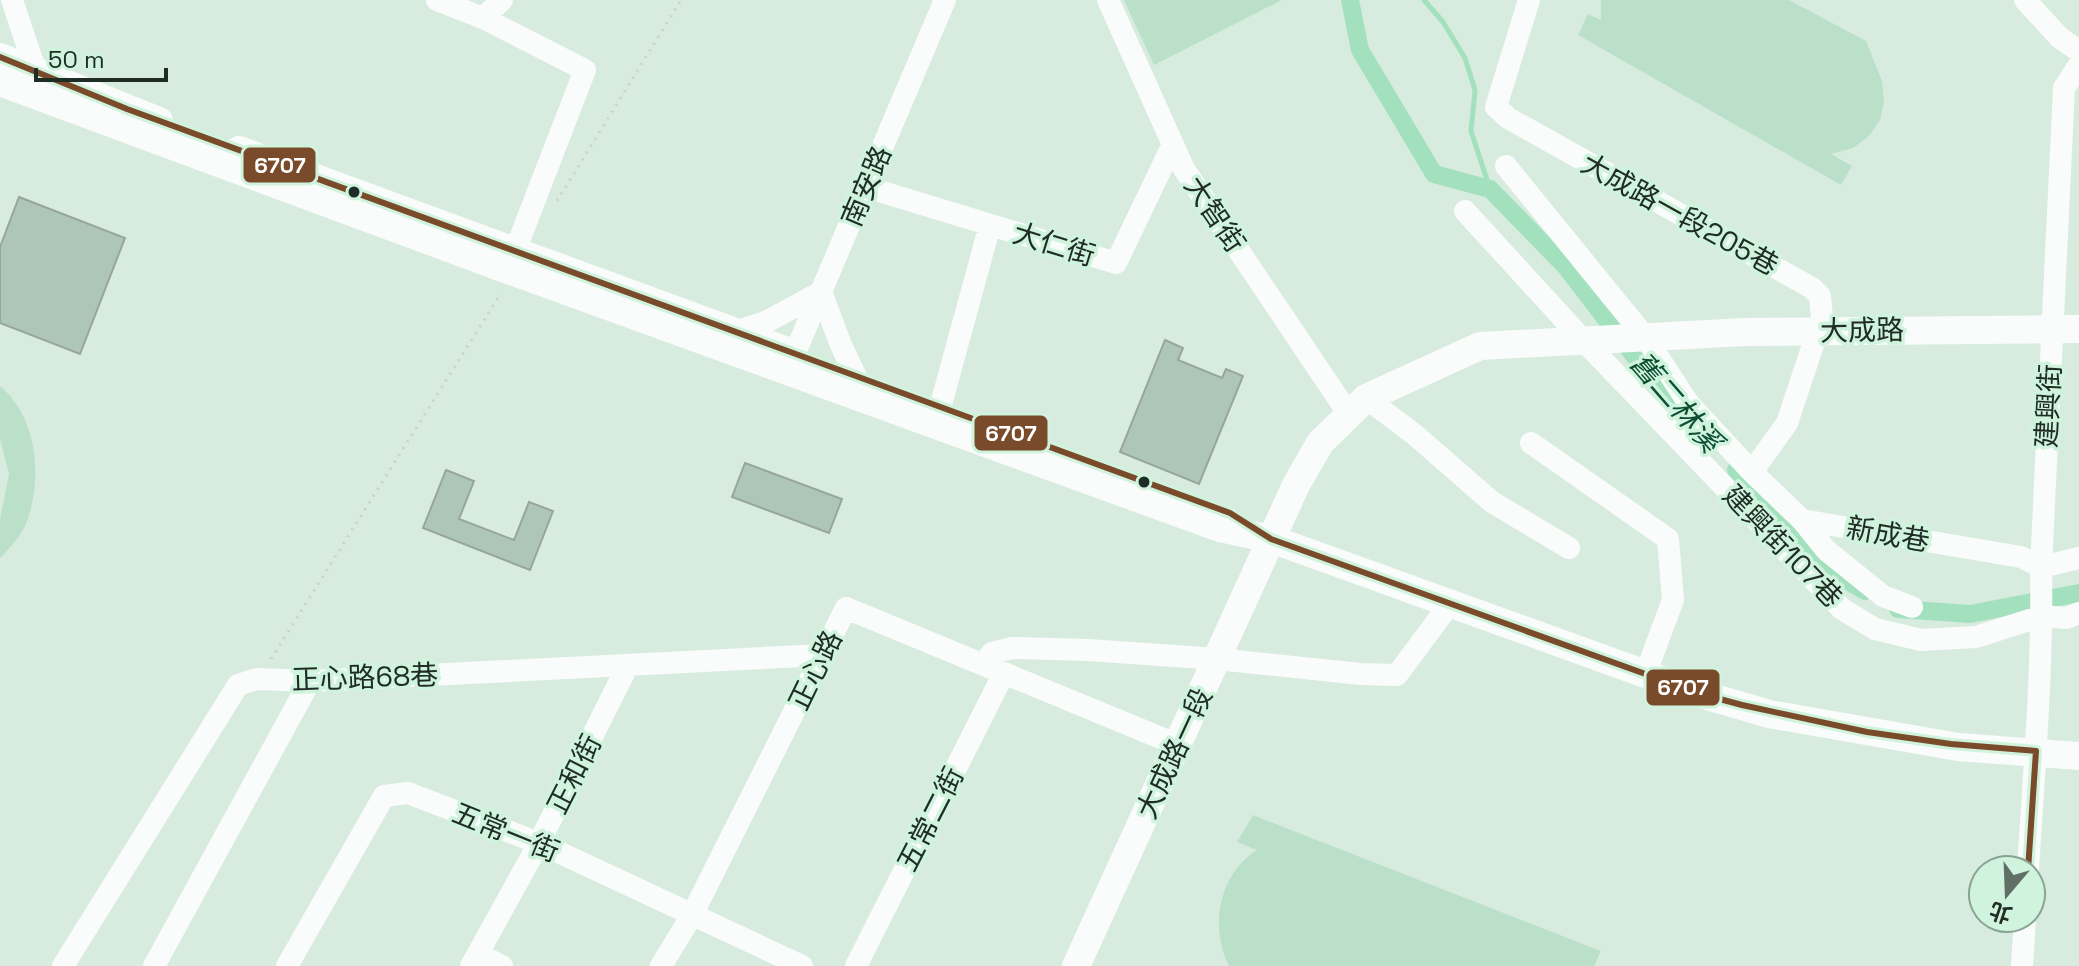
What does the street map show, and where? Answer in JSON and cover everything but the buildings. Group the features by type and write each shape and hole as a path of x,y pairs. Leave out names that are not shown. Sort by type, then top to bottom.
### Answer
{"main road":[{"path":"0,57 514,262 735,332 791,362 856,377 1230,513 1271,539"},
{"path":"0,82 791,362 1220,528 1271,539 1645,675 1769,714 1958,747 2079,756"},
{"name":"大成路","path":"1583,340 1821,330 2065,328"},
{"path":"1271,539 1320,443 1357,406 1480,346 1583,340"},
{"name":"大成路一段","path":"1076,966 1271,539"}],"street":[{"path":"0,6 3,0"},
{"path":"12,0 36,72"},
{"path":"437,0 483,18 585,70 514,262"},
{"path":"483,18 502,0"},
{"name":"南安路","path":"791,362 945,0"},
{"name":"大智街","path":"1108,0 1184,169 1357,406 1414,434 1492,502 1569,548"},
{"name":"大成路一段205巷","path":"1529,0 1496,107 1508,118 1812,288 1820,296 1821,330"},
{"path":"2025,0 2060,38 2079,51"},
{"name":"建興街","path":"2029,854 2042,616 2041,567 2065,328 2064,88 2079,65"},
{"name":"大仁街","path":"866,187 1116,263 1173,144"},
{"path":"1506,166 1645,337 1689,404 1802,520 1826,550 1883,596 1912,607"},
{"name":"建興街107巷","path":"1465,211 1583,340 1842,609 1875,629 1921,640 1976,637 2042,616 2066,618 2079,613"},
{"path":"940,408 990,225"},
{"path":"735,332 768,321 821,292 856,377"},
{"path":"1752,472 1787,423 1821,330"},
{"path":"1531,443 1668,539 1673,600 1645,675"},
{"name":"新成巷","path":"1802,520 2021,557 2041,567"},
{"path":"2041,567 2079,558"},
{"path":"993,668 992,653 1012,648 1089,650 1397,675 1442,602"},
{"name":"正心路","path":"661,966 692,915 846,608 1178,745"},
{"name":"正心路68巷","path":"63,966 238,685 257,679 310,681 823,655"},
{"name":"正和街","path":"474,960 539,843 628,665"},
{"name":"五常二街","path":"856,966 993,668"},
{"path":"154,966 310,681"},
{"name":"五常一街","path":"287,966 384,796 408,793 539,843 802,966"},
{"path":"2022,966 2024,934"},
{"path":"474,960 502,966"}],"path":[{"path":"557,201 681,0"},
{"path":"257,679 514,262"}],"green space":[{"path":"1124,0 1282,0 1154,65"},
{"path":"1601,0 1789,0 1866,41 1882,81 1884,102 1880,120 1869,136 1853,148 1831,154 1852,166 1841,185 1578,35 1588,14 1601,20"},
{"path":"0,386 12,398 29,429 35,483 26,524 17,540 0,558 0,520 9,474 0,439"},
{"path":"1253,815 1601,951 1594,966 1229,966 1220,934 1221,902 1234,873 1257,850 1237,842"}],"waterway":[{"name":"舊二林溪","path":"1350,0 1360,50 1434,174 1490,189 1566,267 1642,366 1689,418"},
{"name":"舊二林溪","path":"1424,0 1443,22 1465,58 1475,90 1471,131 1490,189"},
{"name":"舊二林溪","path":"1736,470 1827,569 1865,591"},
{"name":"舊二林溪","path":"1898,609 1970,614 2079,593"}],"transit line":[{"name":"6707","path":"0,57 127,109 1230,513 1271,539 1701,694 1867,732 1951,744 2036,751"},
{"name":"6707","path":"2029,854 2036,751"}]}
